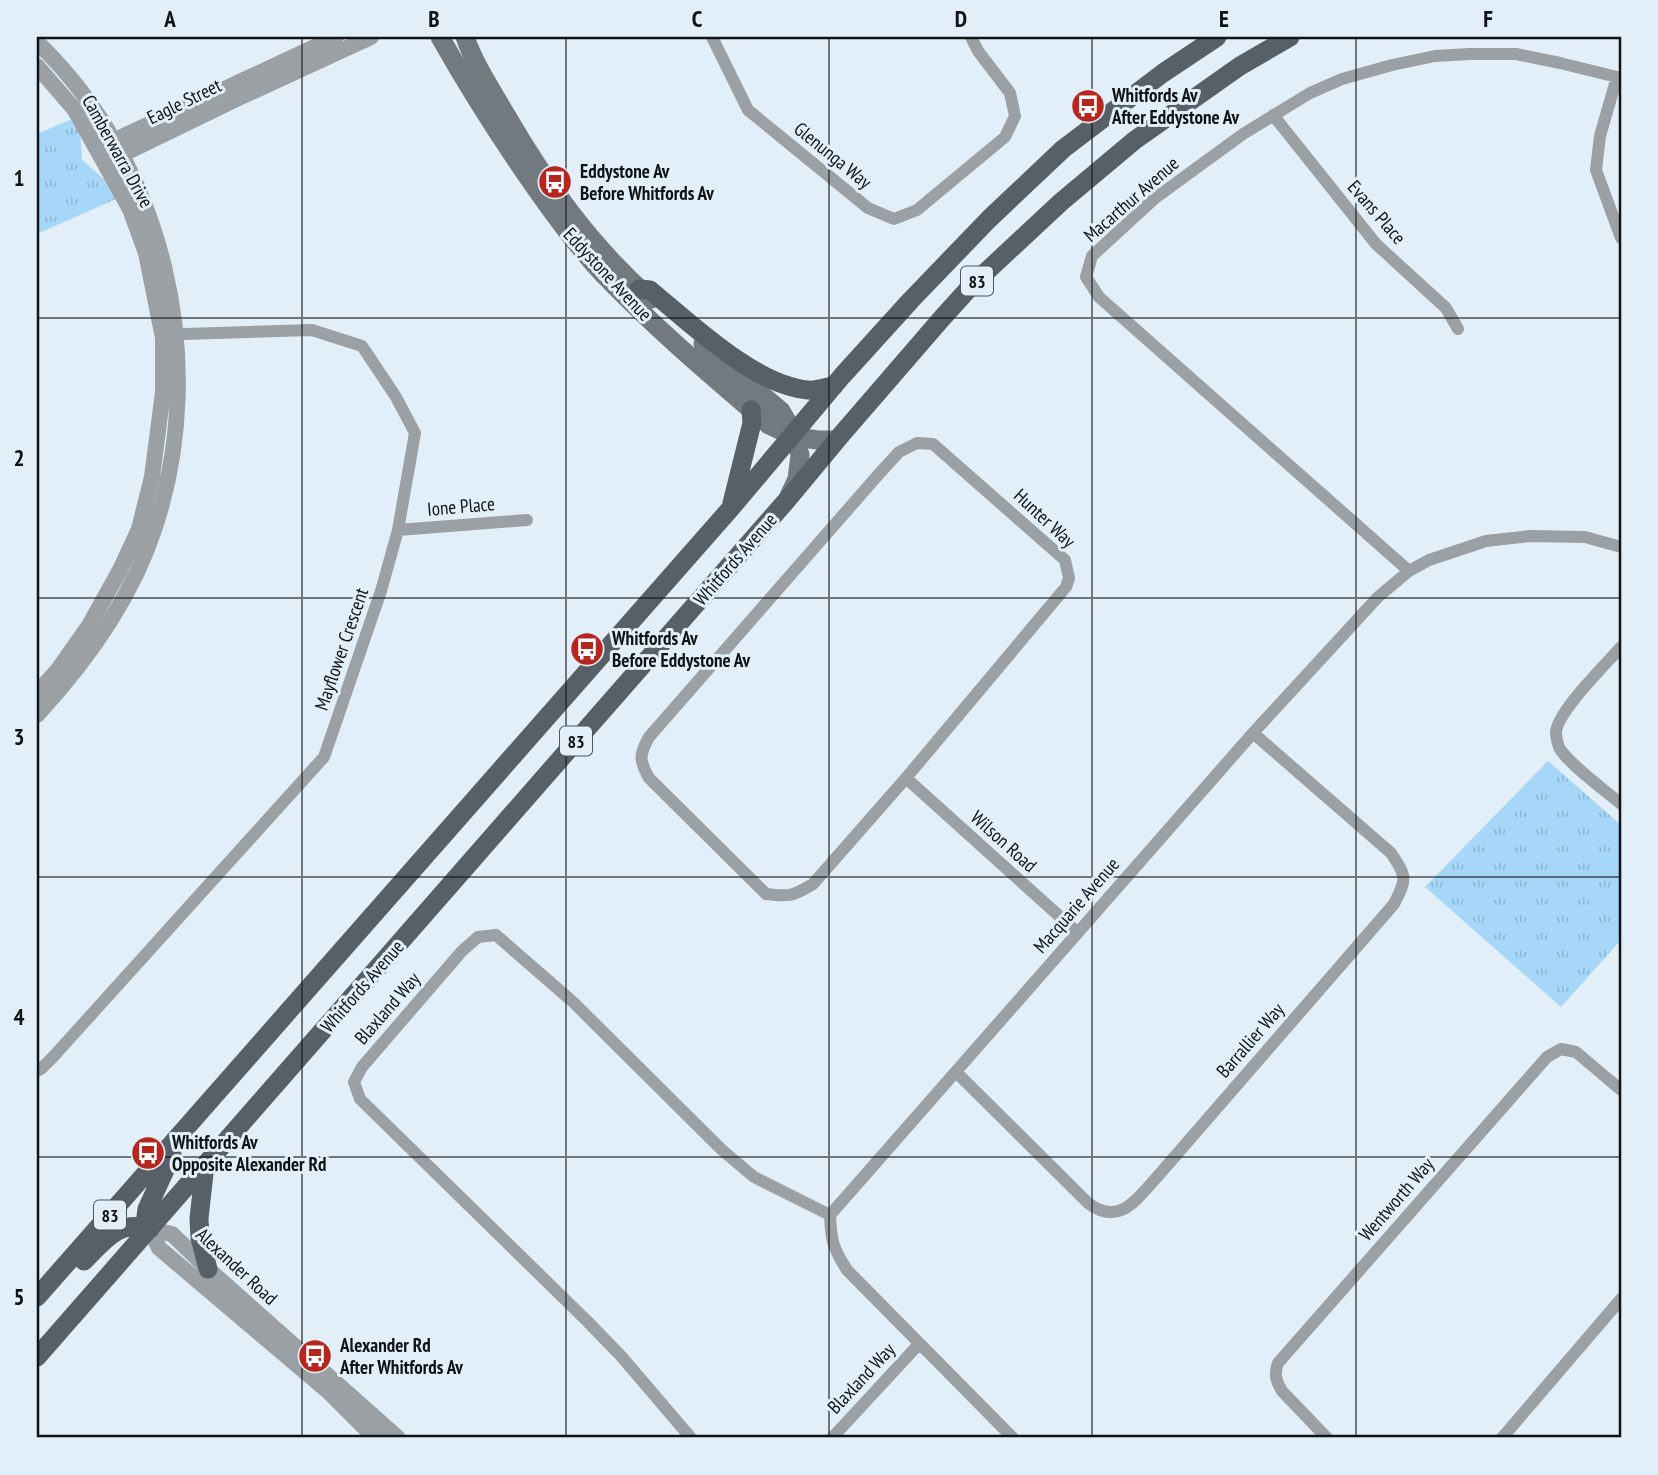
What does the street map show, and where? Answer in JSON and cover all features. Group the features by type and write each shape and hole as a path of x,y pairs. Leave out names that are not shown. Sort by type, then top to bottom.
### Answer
{"main road":[{"name":"Eddystone Avenue","path":"440,37 475,97 572,237 635,306 769,425 794,435 817,440 836,440"},
{"name":"Eddystone Avenue","path":"465,37 492,92 540,171 584,229 639,289 781,411 794,435"},
{"name":"Whitfords Avenue","path":"37,1297 911,300 980,228 1063,149 1163,73 1217,37"},
{"name":"Whitfords Avenue","path":"37,1357 972,285 1061,202 1135,140 1240,66 1290,37"},
{"path":"639,289 650,289 742,364 766,377 810,391 834,386"},
{"path":"731,508 751,423 751,410"},
{"path":"787,500 797,479 800,454 794,435"},
{"path":"150,1228 146,1217 147,1209 183,1131"},
{"path":"205,1165 199,1218 208,1269"},
{"path":"37,1308 114,1233 128,1226 150,1228"}],"street":[{"name":"Eagle Street","path":"117,148 336,37"},
{"name":"Eagle Street","path":"101,155 232,101 371,37"},
{"name":"Glenunga Way","path":"712,37 748,110 868,208 894,219 917,210 1005,136 1015,116 1010,93 978,51 971,37"},
{"name":"Camberwarra Drive","path":"37,41 73,82 117,148 134,179 157,239 167,276 170,337 158,442 138,528 120,570 90,624 57,671 37,693"},
{"name":"Macarthur Avenue","path":"1409,570 1099,297 1086,277 1092,256 1154,199 1234,140 1310,93 1342,79 1435,56 1516,54 1619,78"},
{"name":"Camberwarra Drive","path":"37,66 75,110 130,209 146,253 179,370 172,457 155,528 132,581 100,637 37,715"},
{"path":"1619,78 1600,136 1596,170 1621,238"},
{"name":"Evans Place","path":"1273,115 1376,244 1446,308 1458,329"},
{"name":"Mayflower Crescent","path":"37,1070 41,1069 324,757 372,620 398,530 415,433 396,397 362,346 312,330 170,337"},
{"name":"Hunter Way","path":"917,443 933,444 1065,560 1069,578 1066,587 905,778 813,884 787,897 766,894 649,778 642,765 641,752 649,737 889,463 899,452 917,443"},
{"name":"Ione Place","path":"398,530 527,520"},
{"name":"Macquarie Avenue","path":"830,1215 1253,733 1378,597 1409,570 1429,560 1486,541 1530,536 1585,537 1621,547"},
{"path":"1621,647 1563,715 1556,733 1559,748 1621,804"},
{"name":"Barrallier Way","path":"956,1072 1098,1211 1115,1212 1128,1208 1166,1167 1394,904 1404,883 1402,870 1391,853 1253,733"},
{"name":"Wilson Road","path":"905,778 1077,932"},
{"name":"Blaxland Way","path":"691,1438 604,1338 360,1100 355,1082 362,1067 462,951 478,937 496,935 573,1002 743,1168 754,1177 830,1215"},
{"name":"Wentworth Way","path":"1327,1438 1277,1383 1275,1372 1278,1363 1547,1057 1561,1049 1576,1052 1621,1090"},
{"path":"830,1215 835,1252 847,1270 1013,1438"},
{"name":"Alexander Road","path":"150,1228 172,1234 398,1438"},
{"name":"Alexander Road","path":"150,1228 159,1248 330,1393 376,1438"},
{"path":"1502,1438 1621,1299"},
{"name":"Blaxland Way","path":"832,1438 919,1344"}],"green space":[{"path":"79,116 82,160 123,196 37,234 37,134"},
{"path":"1548,761 1621,825 1621,940 1561,1007 1425,887"}],"place":[{"name":"Whitfords Av After Eddystone Av","path":"1088,106"},
{"name":"Eddystone Av Before Whitfords Av","path":"555,182"},
{"name":"Whitfords Av Before Eddystone Av","path":"587,649"},
{"name":"Whitfords Av Opposite Alexander Rd","path":"148,1153"},
{"name":"Alexander Rd After Whitfords Av","path":"315,1356"}]}
